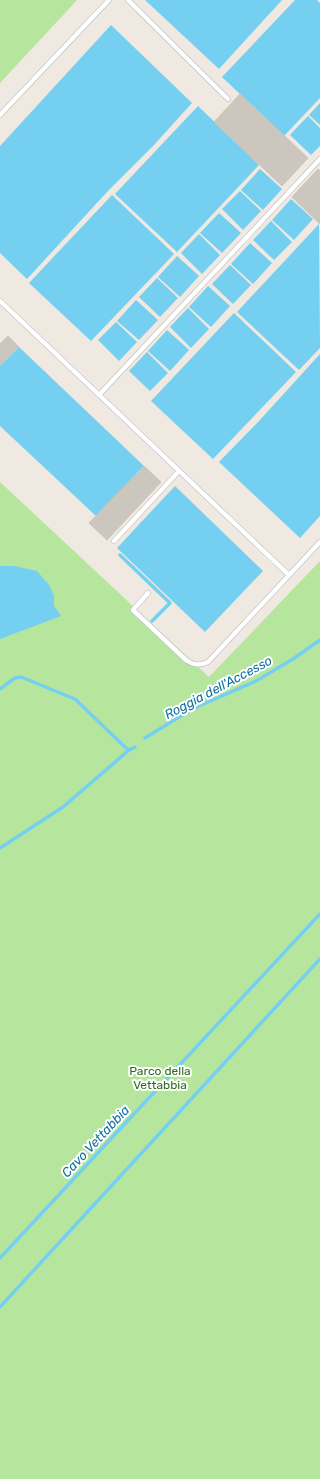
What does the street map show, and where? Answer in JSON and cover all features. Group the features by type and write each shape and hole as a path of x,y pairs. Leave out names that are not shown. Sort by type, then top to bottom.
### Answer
{"lane":[{"path":"0,115 109,0"},
{"path":"128,0 228,100"},
{"path":"99,395 320,159"},
{"path":"0,301 289,575"},
{"path":"114,541 179,471"},
{"path":"148,593 133,610 186,660 192,664 198,665 208,662 320,542"}],"green space":[{"path":"0,0 77,0 0,83"},
{"name":"Parco della Vettabbia","path":"0,482 209,677 320,561 320,1479 0,1479"}],"water":[{"path":"145,0 282,0 219,69"},
{"path":"295,0 317,0 320,3 320,98 284,136 222,77"},
{"path":"111,25 192,103 27,279 0,253 0,146"},
{"path":"320,103 320,125 309,115"},
{"path":"198,106 259,165 177,252 115,194"},
{"path":"308,116 320,128 320,146 311,155 290,135"},
{"path":"260,169 282,189 263,210 241,190"},
{"path":"240,191 261,211 243,230 222,209"},
{"path":"112,195 174,254 91,341 29,283"},
{"path":"291,199 313,219 294,240 272,220"},
{"path":"219,213 241,233 222,253 200,233"},
{"path":"271,221 292,242 274,260 253,240"},
{"path":"319,224 320,348 299,370 237,312"},
{"path":"199,234 220,255 202,274 181,253"},
{"path":"250,243 272,263 253,284 231,264"},
{"path":"177,256 199,276 180,297 158,277"},
{"path":"230,265 251,285 233,304 212,284"},
{"path":"157,278 178,298 160,317 139,297"},
{"path":"208,286 230,306 211,327 189,307"},
{"path":"136,300 158,320 139,340 117,321"},
{"path":"188,308 209,329 191,348 170,327"},
{"path":"234,313 296,372 213,459 151,401"},
{"path":"116,322 137,342 119,361 98,340"},
{"path":"167,330 189,350 170,371 148,351"},
{"path":"19,347 144,466 96,516 0,426 0,366"},
{"path":"147,352 168,373 150,391 129,371"},
{"path":"320,354 320,516 300,538 219,462 259,421"},
{"path":"175,486 263,571 205,632 117,548"},
{"path":"0,566 14,566 37,571 49,585 54,596 54,606 61,616 0,639"}],"building":[{"path":"240,94 308,158 282,186 214,122"},
{"path":"318,169 320,171 320,224 292,197"},
{"path":"8,336 19,347 0,366 0,344"},
{"path":"144,466 161,482 107,540 89,523"}],"waterway":[{"path":"120,555 170,603 152,621"},
{"name":"Roggia dell'Accesso","path":"145,738 192,709 256,681 293,659 320,640"},
{"path":"0,689 15,678 21,677 75,699 127,749 129,750 135,747"},
{"path":"0,848 63,807 129,750"},
{"name":"Cavo Vettabbia","path":"0,1258 320,914"},
{"path":"0,1307 320,959"}]}
